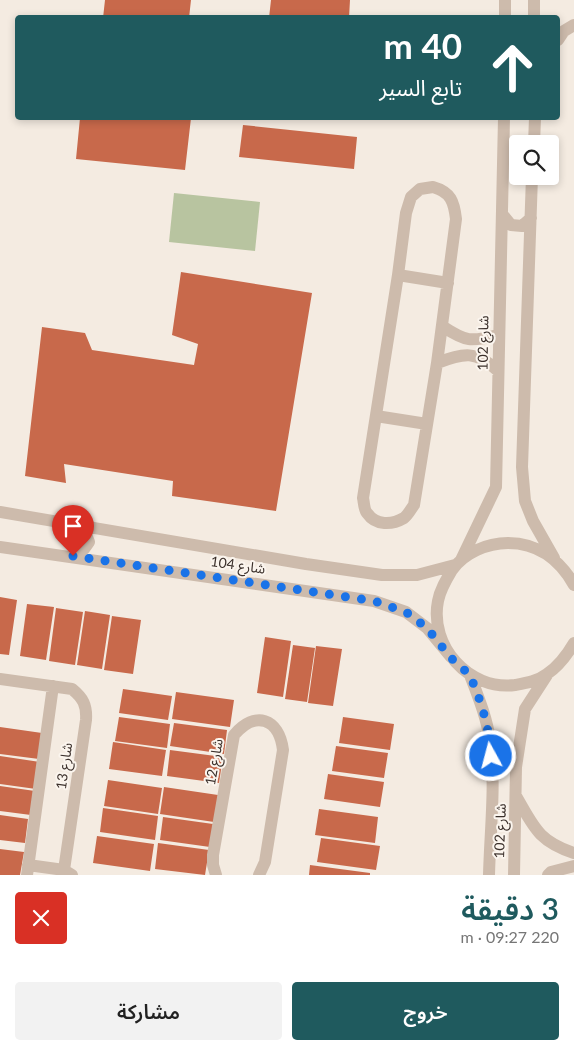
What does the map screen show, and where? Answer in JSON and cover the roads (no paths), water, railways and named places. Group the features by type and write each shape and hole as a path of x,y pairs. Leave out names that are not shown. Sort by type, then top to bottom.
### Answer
{"street":[{"path":"505,0 505,15"},
{"path":"534,0 534,15"},
{"path":"560,37 564,31 574,25"},
{"name":"شارع 102","path":"451,658 441,640 436,620 438,601 444,582 458,563 496,487 504,120"},
{"path":"534,135 535,120"},
{"path":"532,185 522,467 525,501 533,520 556,560 568,573 574,585"},
{"path":"433,187 444,190 451,199 455,211 456,219 448,283 414,505 406,517 383,524 366,513 363,498 406,213 411,197 420,189 433,187"},
{"path":"502,214 511,225 522,226 531,218"},
{"path":"398,275 448,283"},
{"path":"442,326 462,339 473,340 498,335"},
{"path":"437,364 456,356 479,357 498,371"},
{"path":"376,416 427,424"},
{"name":"شارع 104","path":"0,512 306,564 382,575 418,575 458,563"},
{"path":"73,556 84,549 89,542 85,532 76,525"},
{"path":"458,563 478,549 498,543 518,543 538,549 556,560"},
{"name":"شارع 104","path":"0,547 73,556 374,601 406,612 427,628 451,658"},
{"path":"451,658 470,675 488,683 508,686 529,683 547,674 564,660 574,643"},
{"name":"شارع 102","path":"514,875 516,767 525,709 547,674"},
{"name":"شارع 102","path":"470,675 482,706 490,740 492,772 490,875"},
{"name":"شارع 13","path":"0,678 53,686 72,689 81,696 86,712 68,872 28,870 53,686"},
{"name":"شارع 12","path":"216,875 213,855 234,735 242,725 264,720 276,728 282,738 283,750 265,862 259,875"},
{"path":"516,796 538,832 556,847 574,853"},
{"path":"548,875 551,872 574,866"}]}
